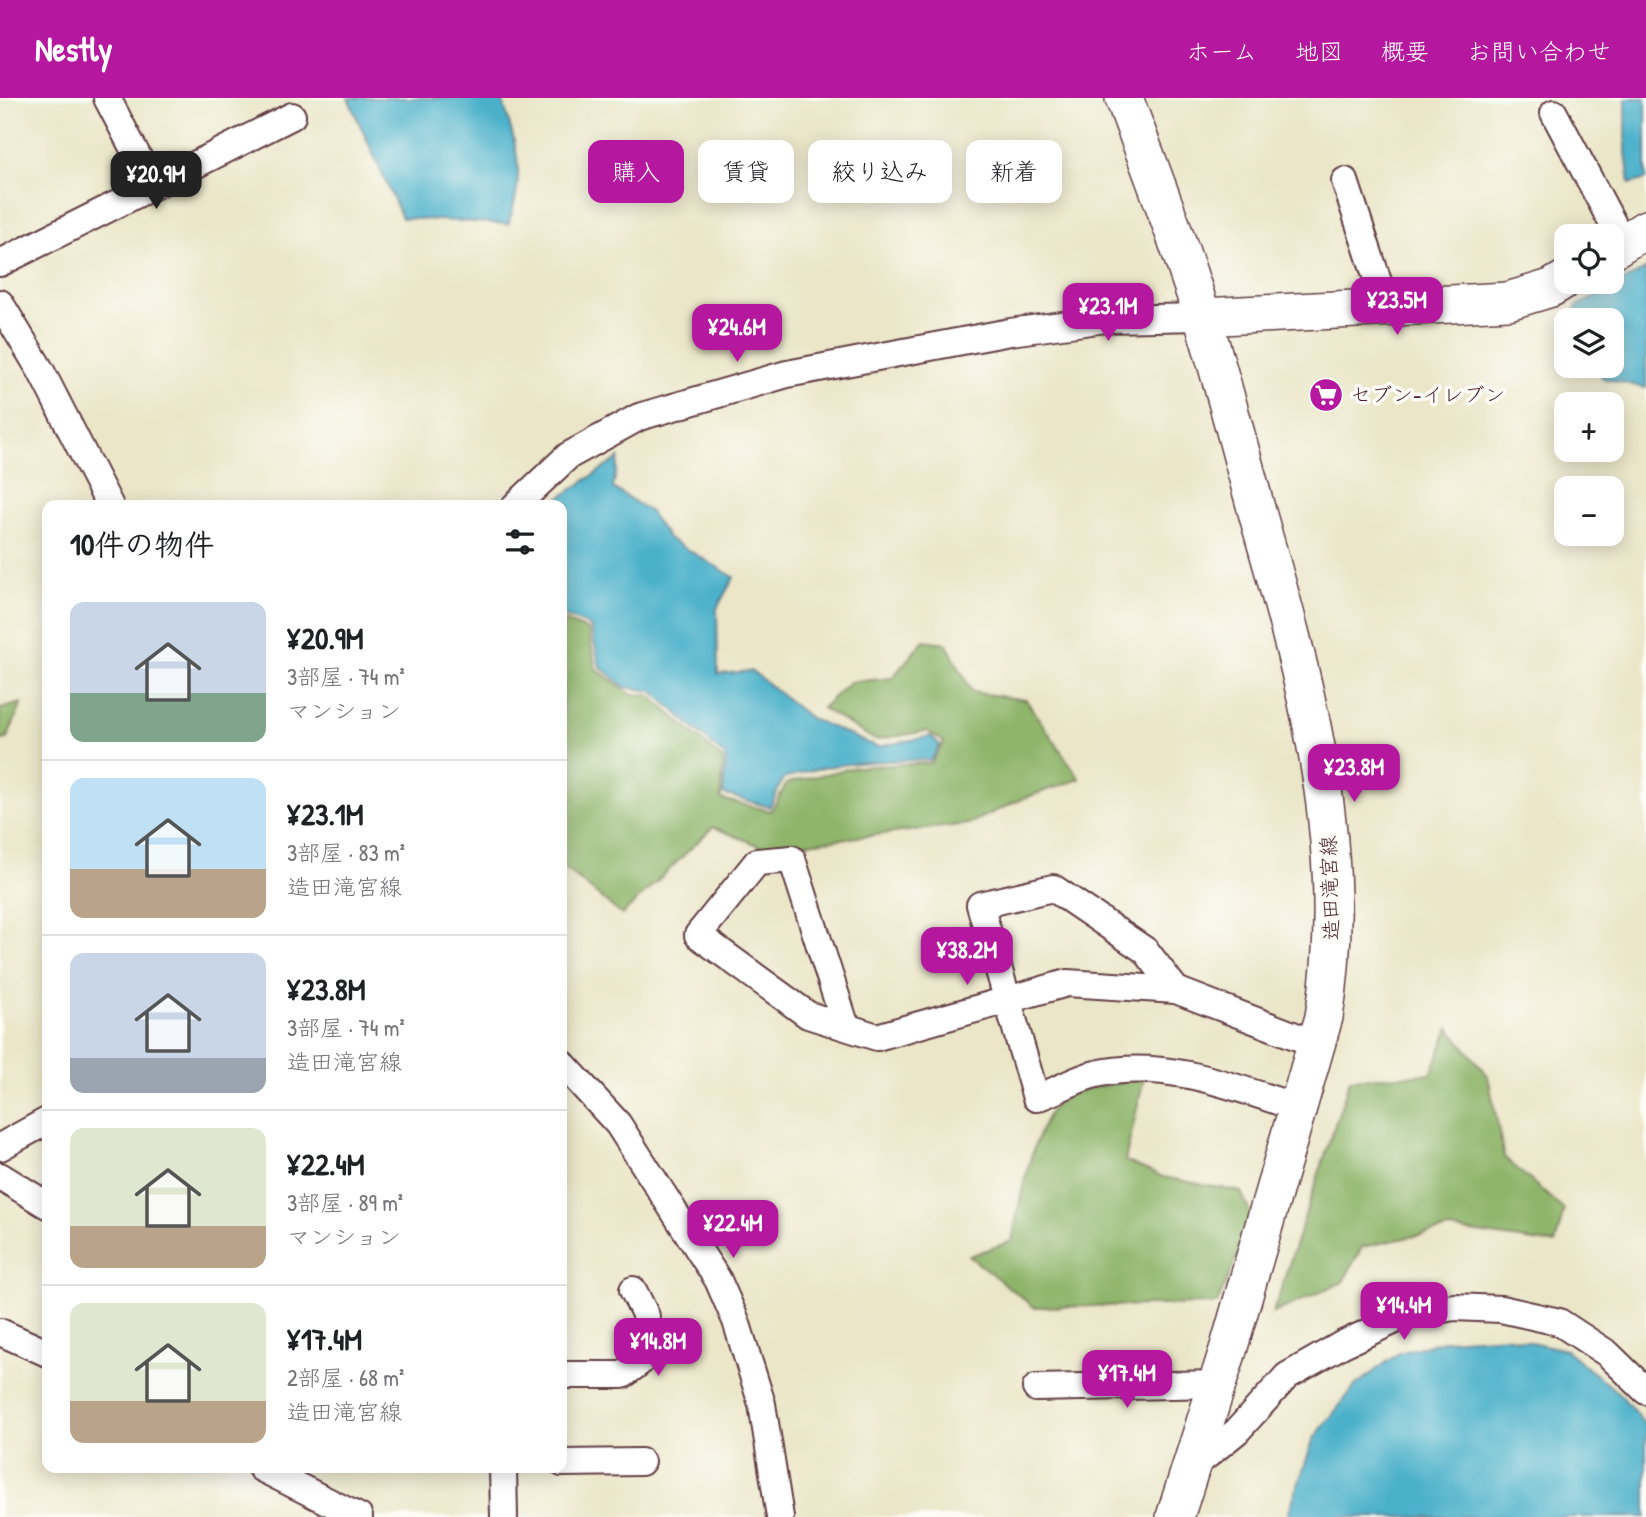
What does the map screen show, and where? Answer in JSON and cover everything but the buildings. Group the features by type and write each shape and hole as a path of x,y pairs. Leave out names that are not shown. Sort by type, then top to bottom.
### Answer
{"main road":[{"name":"造田滝宮線","path":"1124,98 1202,317 1300,662 1318,751 1332,854 1334,898 1332,968 1324,1017 1217,1384 1175,1517"},
{"path":"1202,317 1508,301 1554,286"}],"street":[{"path":"107,98 153,186"},
{"path":"1554,113 1627,241"},
{"path":"0,263 292,116"},
{"path":"1345,181 1387,309"},
{"path":"0,303 41,371 107,500"},
{"path":"521,500 568,456 639,417 788,374 1010,332 1106,319 1202,317"},
{"path":"846,1027 792,859 757,862 698,935 808,1015 877,1037 1067,983 1176,990 1316,1044"},
{"path":"1176,990 1146,951 1053,888 980,905 1036,1098 1095,1074 1147,1070 1192,1076 1298,1108"},
{"path":"567,1068 618,1124 718,1280 736,1321 762,1404 780,1517"},
{"path":"0,1147 42,1124"},
{"path":"0,1177 42,1202"},
{"path":"567,1375 623,1375 640,1362 646,1316 633,1290"},
{"path":"1189,1470 1237,1431 1287,1376 1343,1344 1404,1316 1454,1307 1501,1309 1559,1322 1608,1354 1646,1391"},
{"path":"0,1332 42,1351"},
{"path":"1036,1388 1217,1384"},
{"path":"567,1463 641,1462"},
{"path":"271,1473 359,1517"},
{"path":"503,1473 504,1517"}],"green space":[{"path":"567,622 588,630 596,669 631,694 649,695 723,760 721,799 771,811 787,783 855,767 931,763 944,742 927,731 875,740 822,708 850,682 892,678 924,640 946,643 972,692 1026,700 1080,779 1024,798 968,824 765,848 713,827 622,915 567,870"},
{"path":"22,703 7,739 0,740 0,709"},
{"path":"1449,1028 1488,1076 1504,1157 1564,1210 1555,1244 1449,1229 1362,1247 1343,1282 1273,1313 1350,1079 1431,1074"},
{"path":"1144,1078 1125,1161 1163,1177 1241,1192 1253,1219 1217,1304 1034,1307 969,1256 1012,1241 1030,1162 1045,1121 1054,1106 1065,1097 1083,1091"}],"water":[{"path":"348,98 502,98 515,146 518,175 514,206 508,224 402,218"},
{"path":"1626,98 1646,98 1646,179 1630,184 1626,153"},
{"path":"1646,269 1646,388 1603,378 1624,378 1624,308 1576,308 1600,294 1624,294 1624,281"},
{"path":"619,458 613,488 649,511 668,538 734,577 717,608 718,674 752,671 810,718 877,747 931,736 940,745 931,760 856,763 801,773 783,779 770,807 723,794 726,757 652,691 625,687 600,667 590,626 567,617 567,500 558,500"},
{"path":"1505,1336 1566,1350 1621,1395 1646,1426 1646,1517 1287,1517 1314,1438 1356,1385 1399,1353 1446,1340"}],"place":[{"name":"セブン-イレブン","path":"1326,395"}]}
